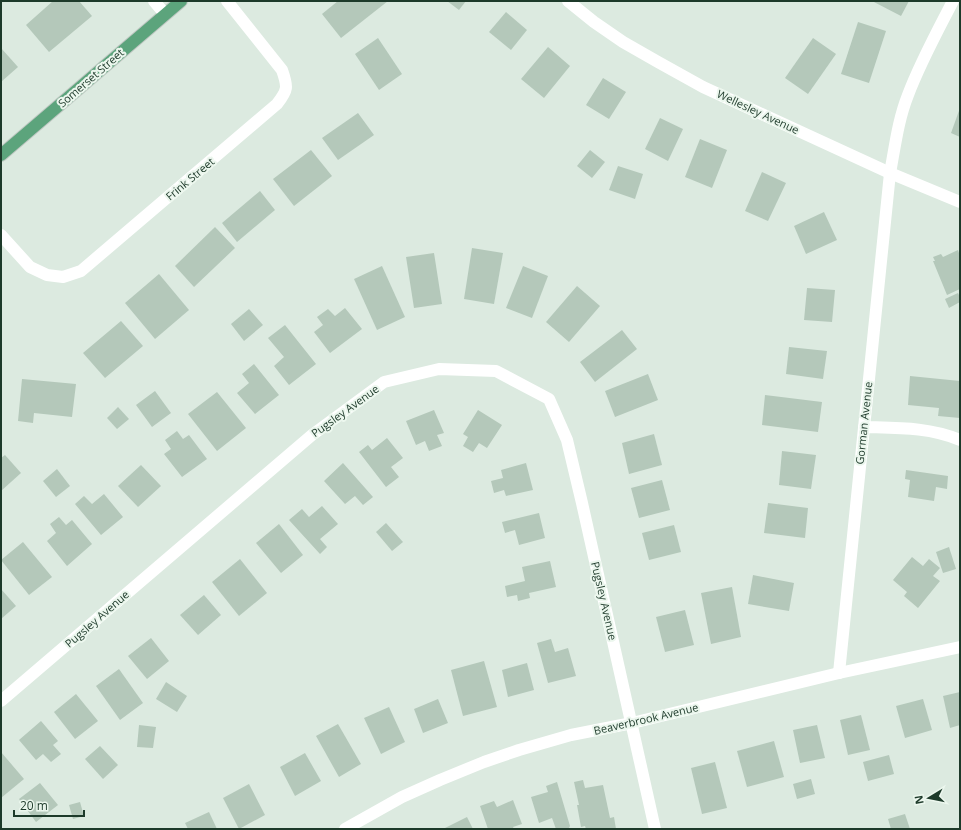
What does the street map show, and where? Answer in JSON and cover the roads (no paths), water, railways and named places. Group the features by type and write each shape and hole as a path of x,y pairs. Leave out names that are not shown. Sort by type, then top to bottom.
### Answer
{"main road":[{"name":"Somerset Street","path":"1,155 181,1"}],"street":[{"path":"154,1 165,14"},
{"name":"Frink Street","path":"1,235 30,267 47,275 63,278 81,271 277,104 285,94 286,82 282,70 227,1"},
{"name":"Wellesley Avenue","path":"568,1 594,22 623,42 703,87 890,173 960,202"},
{"name":"Gorman Avenue","path":"839,673 890,173 907,97 921,62 953,1"},
{"name":"Pugsley Avenue","path":"1,700 312,435 384,382 439,369 496,371 549,399 567,440 655,829"},
{"path":"864,427 923,430 960,440"},
{"name":"Beaverbrook Avenue","path":"345,829 402,797 484,762 520,750 571,735 632,724 839,673 960,647"}]}
